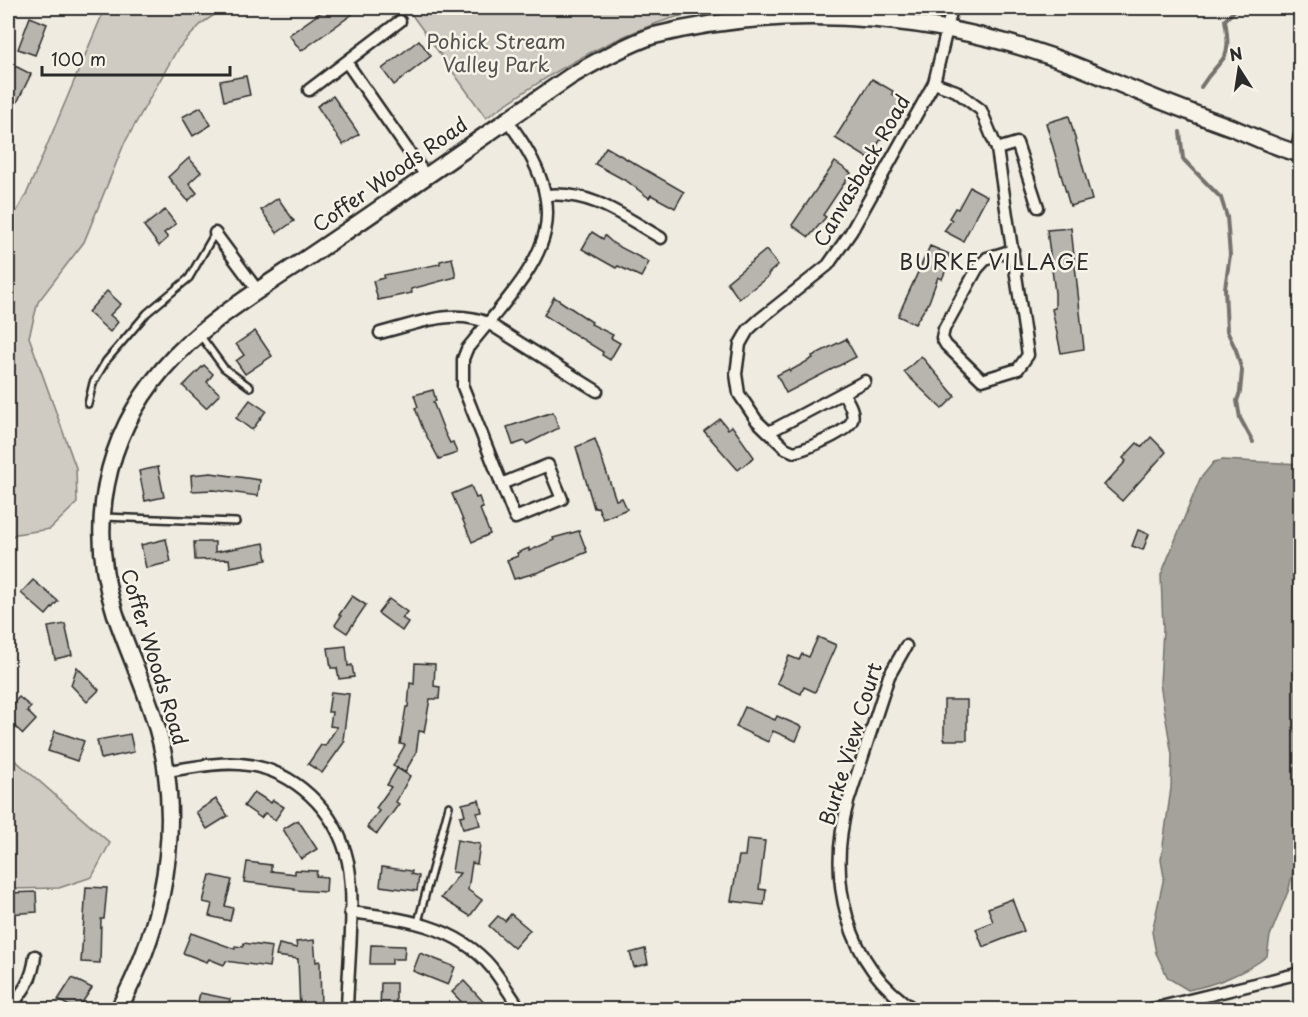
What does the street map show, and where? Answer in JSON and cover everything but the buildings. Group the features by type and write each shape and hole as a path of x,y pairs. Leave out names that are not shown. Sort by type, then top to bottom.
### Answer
{"street":[{"name":"Coffer Woods Road","path":"118,1010 144,955 161,899 168,843 166,771 157,731 108,589 101,545 101,518 109,469 129,418 162,370 200,335 258,291 571,76 609,54 653,35 722,16 776,9 814,8 860,10 947,24 1022,46 1298,154"},
{"name":"Canvasback Road","path":"843,393 852,412 852,420 847,428 794,452 785,448 757,421 739,394 736,374 740,344 748,330 760,319 828,265 850,232 934,83 952,8"},
{"path":"309,90 400,21"},
{"path":"347,63 426,176"},
{"path":"934,83 956,91 981,110 997,149 1013,250 1028,355 1018,369 982,380 946,345 942,338 944,329 976,269 987,258 1013,250"},
{"path":"501,484 548,465 562,499 515,518 501,484 469,405 461,373 467,350 525,279 545,239 547,195 536,164 507,120"},
{"path":"1298,154 1300,135"},
{"path":"997,149 1017,143 1038,207"},
{"path":"547,195 583,196 661,238"},
{"path":"215,233 258,291"},
{"path":"380,333 457,315 471,316 488,323 597,391"},
{"path":"770,432 865,381"},
{"name":"Burke View Court","path":"906,646 889,676 848,802 843,822 839,860 843,903 858,948 884,985 915,1010"},
{"path":"166,771 214,764 245,765 277,773 303,788 327,812 341,839 348,864 350,912 347,1010"},
{"path":"350,912 418,922 449,935 491,967 521,1010"},
{"path":"8,1010 23,992 32,976 34,956"},
{"path":"1148,1010 1300,973"}],"lane":[{"path":"88,404 93,383 106,361 147,313 189,278 215,233"},
{"path":"200,335 225,368 250,387"},
{"path":"101,518 236,522"},
{"path":"418,922 448,806"}],"green space":[{"path":"105,8 225,8 202,23 177,50 124,144 84,242 38,302 29,337 76,468 77,503 50,529 16,534 8,539 8,226 26,195"},
{"name":"Pohick Stream Valley Park","path":"407,8 714,8 683,15 623,37 566,66 486,118"},
{"path":"8,754 110,843 92,877 59,888 8,889"}],"shaded area":[{"path":"1223,460 1300,464 1300,840 1289,889 1270,936 1267,956 1229,978 1188,990 1168,978 1156,953 1152,932 1164,877 1161,860 1171,788 1172,755 1160,684 1163,629 1161,575 1200,479 1214,462"}],"waterway":[{"path":"1201,87 1224,58 1227,45 1225,20 1237,8"},
{"path":"1180,132 1183,159 1221,198 1227,217 1230,255 1225,288 1227,331 1242,371 1237,401 1240,418 1253,442"}],"district":[{"name":"BURKE VILLAGE","path":"995,263"}]}
